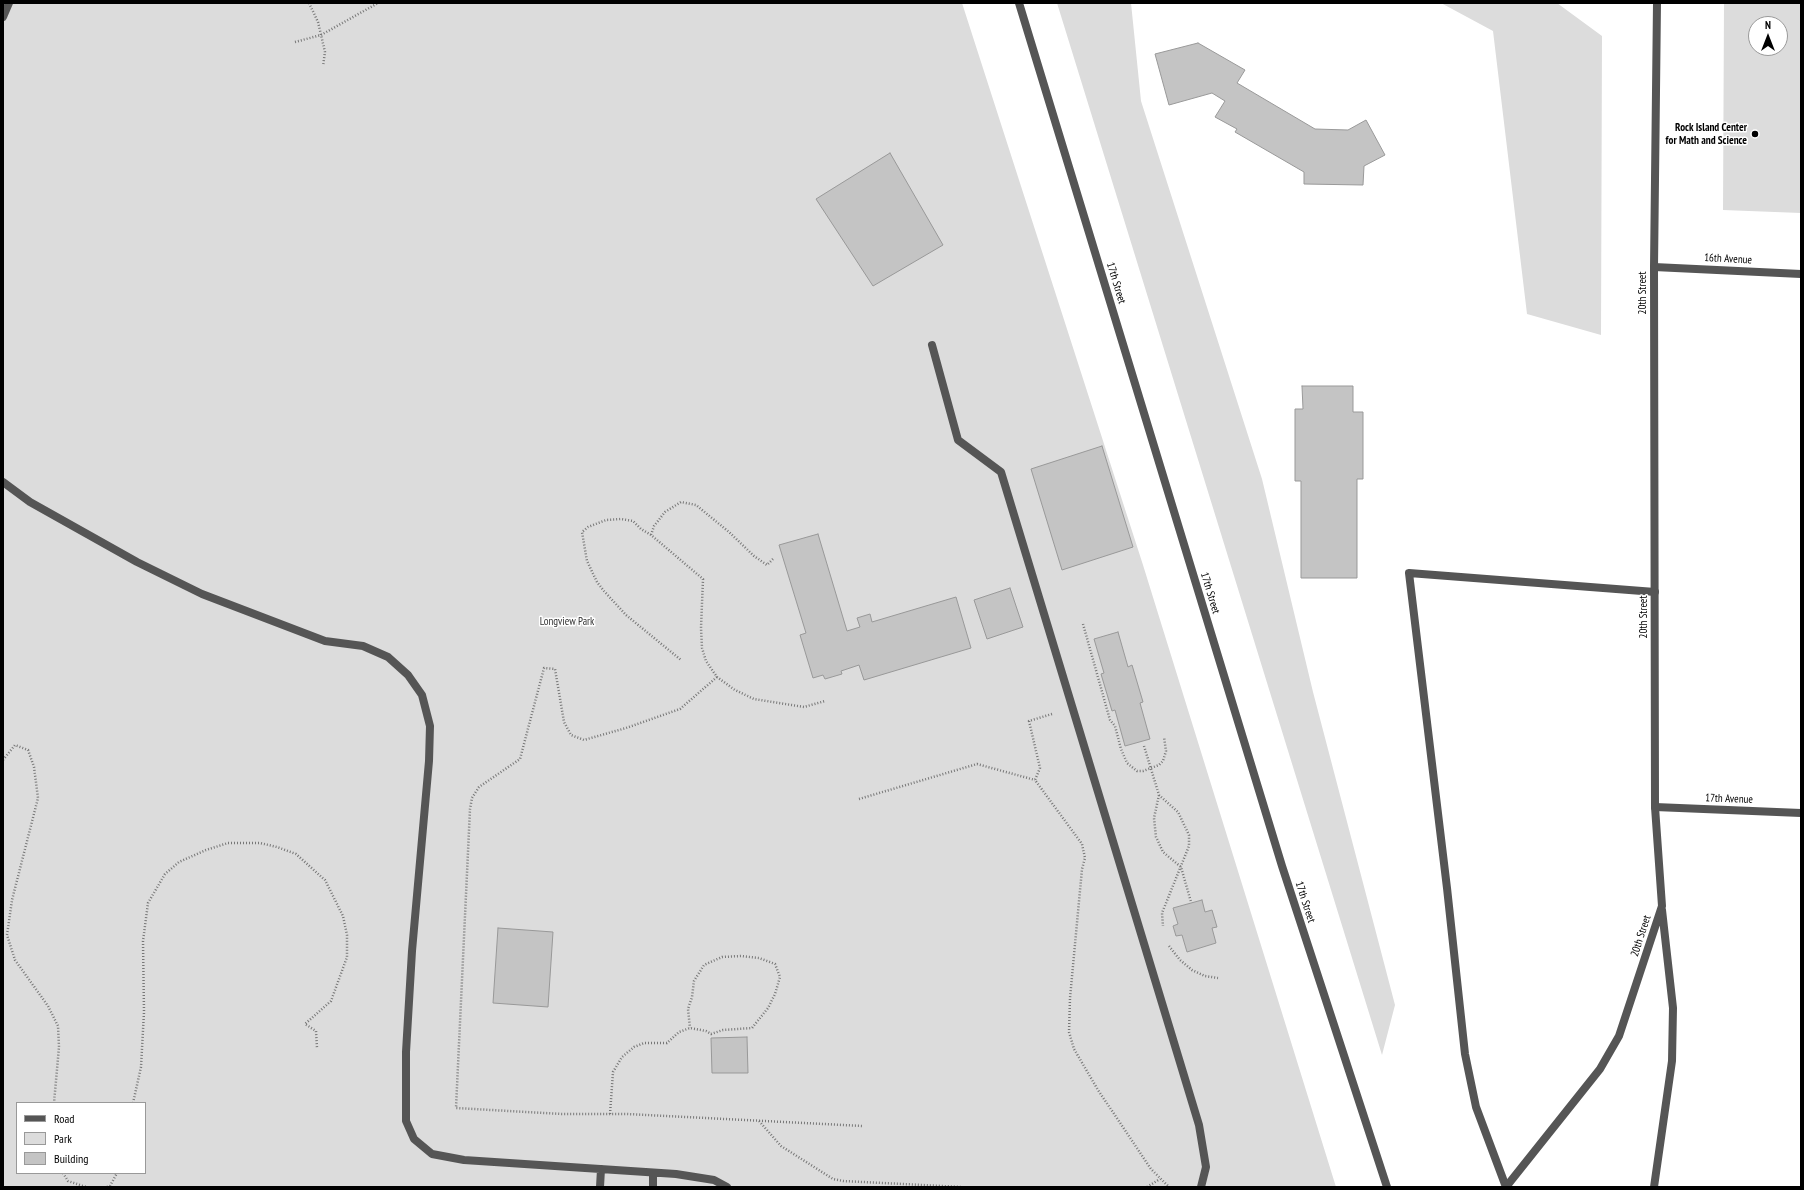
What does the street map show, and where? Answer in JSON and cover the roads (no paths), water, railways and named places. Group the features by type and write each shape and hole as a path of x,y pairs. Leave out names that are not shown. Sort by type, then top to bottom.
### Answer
{"street":[{"path":"3,17 9,3"},
{"name":"17th Street","path":"1020,3 1282,866 1387,1187"},
{"name":"20th Street","path":"1506,1187 1600,1070 1619,1036 1662,906 1655,807 1654,267 1657,3"},
{"name":"16th Avenue","path":"1654,267 1801,274"},
{"path":"932,345 958,440 1001,472 1199,1125 1206,1167 1201,1187"},
{"path":"3,482 30,502 137,562 202,594 325,641 362,646 388,657 408,675 422,694 430,726 429,761 413,943 406,1052 406,1121 414,1139 432,1154 464,1160 653,1173 714,1180 727,1187"},
{"path":"1506,1187 1476,1107 1465,1054 1448,888 1409,573 1655,592"},
{"name":"17th Avenue","path":"1655,807 1801,813"},
{"path":"1654,1187 1672,1061 1673,1008 1662,906"},
{"path":"600,1169 600,1187"},
{"path":"653,1173 653,1187"}],"place":[{"name":"Rock Island Center for Math and Science","path":"1755,134"}],"park label":[{"name":"Longview Park","path":"567,622"}]}
